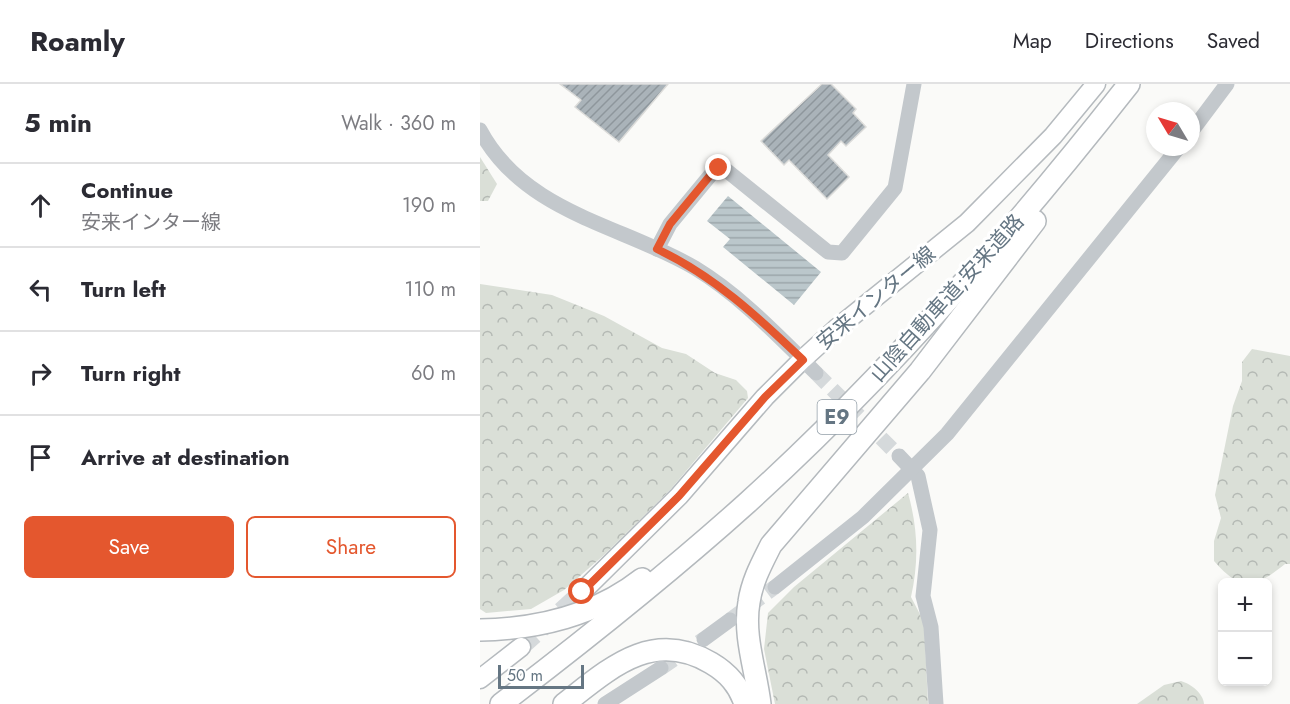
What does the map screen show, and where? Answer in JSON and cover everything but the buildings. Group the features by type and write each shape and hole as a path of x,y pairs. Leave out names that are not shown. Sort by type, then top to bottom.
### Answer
{"highway":[{"name":"山陰自動車道;安来道路","path":"501,704 574,649 691,553 839,415 909,344 1043,192 1129,84"},
{"path":"760,704 748,637 748,603 755,578 771,545 920,371 984,290 1134,84"},
{"path":"480,630 511,629 572,616 602,604 635,584 664,561 691,553"},
{"path":"564,704 609,669 637,654 668,649 695,653 721,669 739,687 745,704"}],"main road":[{"name":"安来インター線","path":"582,592 679,496 765,397 836,329 967,223 1053,136 1096,84"},
{"path":"480,680 521,647"}],"street":[{"path":"657,249 670,224 713,172 719,168 726,170 828,252 842,253 896,188 914,84"},
{"path":"1200,120 1227,84"},
{"path":"480,130 507,166 534,190 565,210 657,249 695,268 723,287 816,372"},
{"path":"775,587 863,517 946,434 1172,156"},
{"path":"899,456 918,476 930,530 923,596 931,627 936,704"},
{"path":"704,639 730,620"},
{"path":"605,704 661,668"}],"green space":[{"path":"480,157 497,184 488,201 480,201"},
{"path":"480,284 552,295 604,316 662,348 686,354 715,373 736,380 747,391 748,398 670,490 604,555 564,590 531,609 486,613 480,609"},
{"path":"1252,349 1290,356 1290,564 1285,564 1265,578 1233,578 1214,561 1214,541 1221,518 1215,495 1233,406 1242,381 1242,362"},
{"path":"908,493 914,519 916,545 911,597 924,622 928,704 775,704 764,649 768,613 794,587"},
{"path":"1181,681 1196,690 1204,704 1137,704 1164,685"}],"shaded area":[{"path":"728,196 821,272 794,305 723,247 730,239 707,221"}],"tunnel":[{"path":"816,373 899,456"},
{"path":"730,620 775,587"},
{"path":"521,647 582,592"},
{"path":"661,668 704,639"}],"route":[{"path":"582,592 679,496 765,397 803,360 723,287 695,268 657,249 670,224 713,172 719,168"}]}
